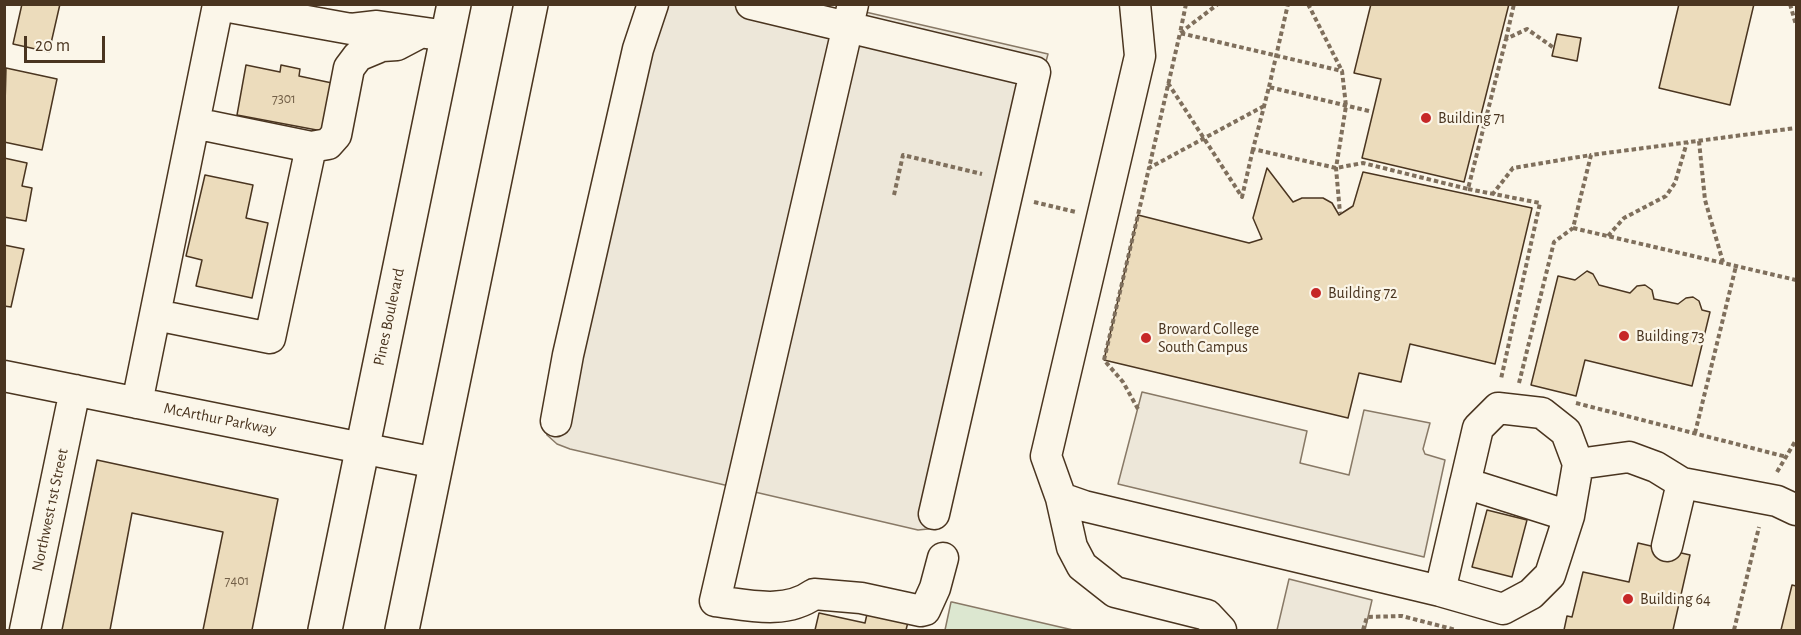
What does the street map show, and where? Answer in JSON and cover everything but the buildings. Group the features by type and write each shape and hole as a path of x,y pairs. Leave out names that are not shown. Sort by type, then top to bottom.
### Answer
{"highway":[{"name":"Pines Boulevard","path":"325,630 362,448 435,34 454,4"},
{"path":"402,630 531,4"}],"street":[{"path":"556,421 568,355 638,49 653,4"},
{"path":"751,4 851,15 1035,72 934,514"},
{"path":"1135,4 1140,56 1046,456 1061,498 1061,510 1072,547 1082,566 1115,592 1207,615 1221,630"},
{"path":"137,403 218,5 351,29 376,26 435,34"},
{"path":"851,15 715,601 773,607 800,604 814,594 861,598 921,611 925,610 935,588 943,558"},
{"path":"194,123 311,147 328,144 336,135 349,68 358,56 382,46 397,45 435,34"},
{"path":"156,315 270,338 311,147"},
{"name":"McArthur Parkway","path":"4,376 436,463"},
{"name":"Northwest 1st Street","path":"25,630 75,390"},
{"path":"1061,498 1084,506 1440,591 1503,609 1519,602 1541,586 1550,575 1569,516 1578,464 1566,432 1542,413 1498,408 1478,428 1440,591"},
{"path":"1578,464 1629,457 1656,467 1682,483 1766,499 1797,510"},
{"path":"1465,483 1569,516"},
{"path":"1667,546 1682,483"}],"path":[{"path":"1138,409 1123,382 1104,360 1186,4"},
{"path":"1179,33 1218,4"},
{"path":"1167,82 1242,197 1288,4"},
{"path":"1308,4 1342,72 1346,106 1336,168 1340,213"},
{"path":"1468,189 1514,4"},
{"path":"1791,4 1797,25"},
{"path":"1506,39 1527,29 1554,48"},
{"path":"1179,33 1342,72"},
{"path":"1269,87 1369,111"},
{"path":"1149,168 1264,105"},
{"path":"1492,195 1513,168 1591,155 1797,128"},
{"path":"1699,141 1705,200 1724,263"},
{"path":"1608,236 1624,218 1666,196 1675,183 1687,142"},
{"path":"1253,149 1336,168 1363,163 1492,195 1540,203 1501,383 1518,387 1554,242 1573,228 1591,155"},
{"path":"894,195 903,155 1010,181"},
{"path":"1573,228 1797,280"},
{"path":"1695,433 1736,266"},
{"path":"1512,386 1523,389"},
{"path":"1569,401 1787,457"},
{"path":"1772,478 1797,440"},
{"path":"1734,630 1761,517"},
{"path":"1364,630 1367,617 1394,616 1456,630"}],"green space":[{"path":"952,602 1073,630 945,630"}],"shaded area":[{"path":"639,5 835,5 1048,54 1010,196 939,524 918,530 570,449 557,444 547,435 543,423"},
{"path":"1142,392 1307,431 1300,463 1349,475 1364,410 1430,423 1423,449 1425,454 1445,460 1424,557 1118,484"},
{"path":"1289,579 1372,600 1365,630 1277,630"}],"place":[{"name":"Building 71","path":"1426,118"},
{"name":"Building 72","path":"1316,293"},
{"name":"Building 73","path":"1624,336"},
{"name":"Broward College South Campus","path":"1146,338"},
{"name":"Building 64","path":"1628,599"}]}
